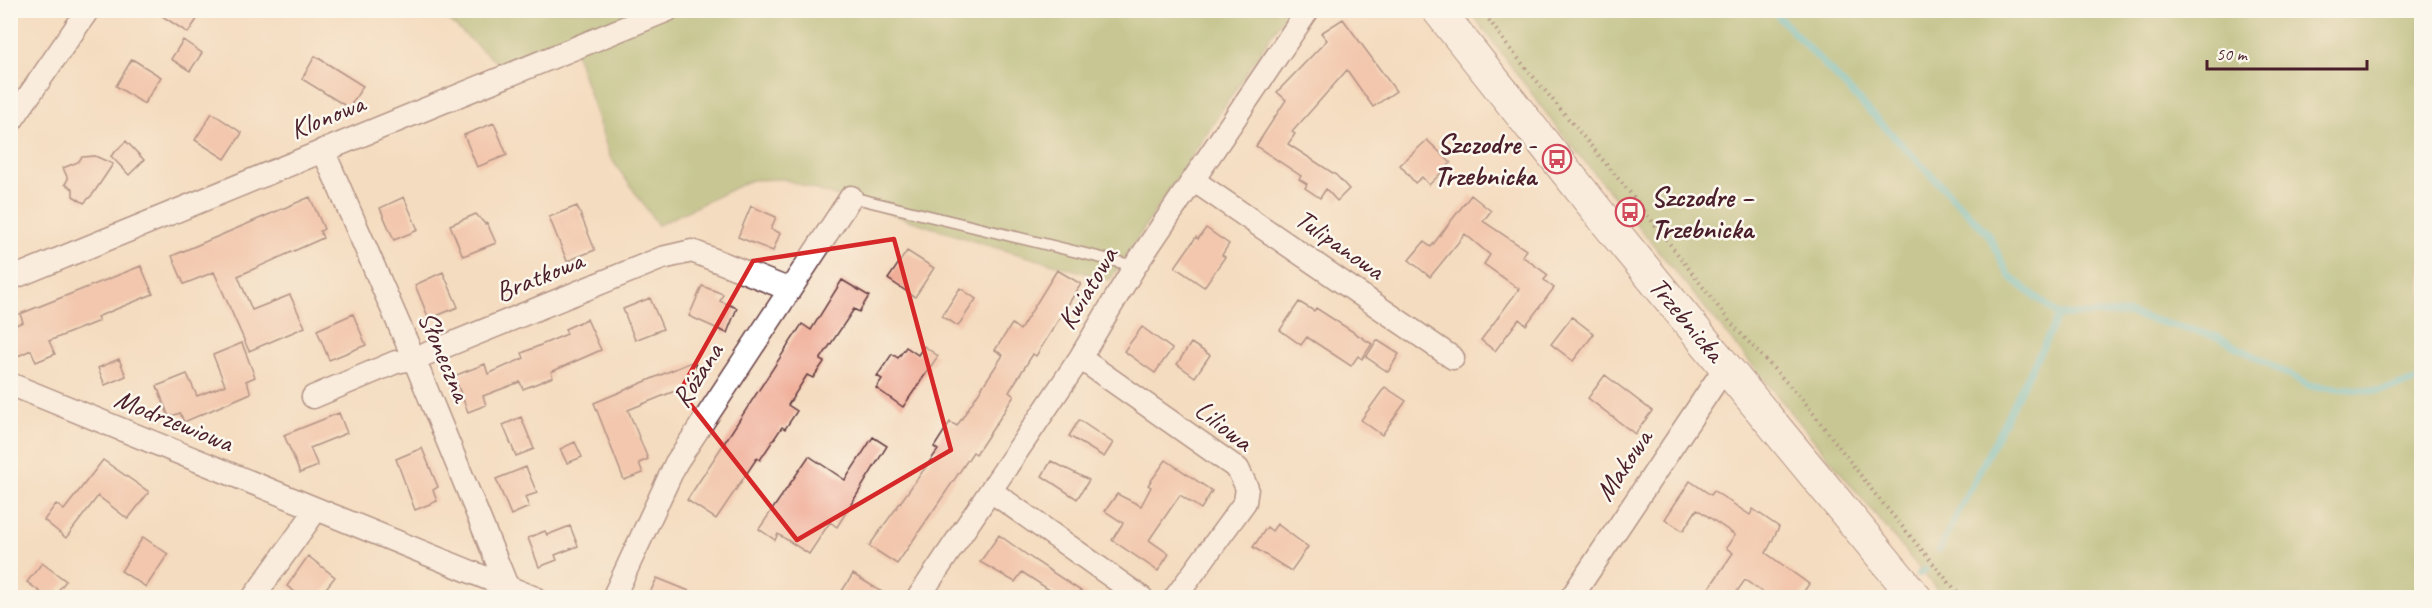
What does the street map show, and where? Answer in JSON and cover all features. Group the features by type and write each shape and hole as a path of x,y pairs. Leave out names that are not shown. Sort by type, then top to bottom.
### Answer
{"street":[{"path":"10,123 87,10"},
{"name":"Klonowa","path":"10,279 668,10"},
{"name":"Kwiatowa","path":"918,597 1080,358 1135,266 1308,10"},
{"name":"Trzebnicka","path":"1438,10 1611,228 1726,366 1908,594"},
{"name":"Słoneczna","path":"322,150 414,359 507,586"},
{"name":"Tulipanowa","path":"1193,180 1453,358"},
{"name":"Różana","path":"613,597 676,463 788,289 851,197"},
{"name":"Bratkowa","path":"313,397 396,362 414,359 662,258 692,250 788,289"},
{"name":"Liliowa","path":"1080,358 1238,469 1247,488 1245,502 1179,595 1175,597"},
{"name":"Makowa","path":"1570,597 1726,366"},
{"name":"Modrzewiowa","path":"10,384 535,597"},
{"path":"991,490 1142,597"},
{"path":"253,597 316,510"}],"lane":[{"path":"851,197 1135,266"}],"path":[{"path":"1482,10 1506,44 1632,195 1730,322 1803,400 1875,494 1962,597"}],"highlighted area":[{"path":"894,239 951,450 797,540 680,391 753,261"}],"green space":[{"path":"438,11 1287,11 1110,280 986,245 783,179 751,180 658,225 610,157 570,35 498,64"},
{"path":"1470,11 2421,11 2421,597 1943,597 1558,129"}],"building":[{"path":"153,10 203,10 188,33"},
{"path":"1343,19 1396,91 1373,107 1347,70 1292,132 1295,134 1288,144 1336,175 1349,189 1337,201 1326,189 1320,198 1305,188 1307,184 1299,179 1301,176 1256,146 1286,100 1277,92 1327,40 1321,33"},
{"path":"183,40 202,53 190,71 171,59"},
{"path":"315,56 363,86 349,108 302,79"},
{"path":"132,59 161,77 144,104 116,86"},
{"path":"212,113 242,133 225,159 195,140"},
{"path":"494,123 507,155 477,167 464,135"},
{"path":"1427,140 1451,163 1429,185 1422,177 1415,183 1400,165"},
{"path":"126,141 144,160 129,175 111,156"},
{"path":"95,156 113,164 93,194 84,203 73,196 73,189 65,184 68,179 63,168 78,162 82,157"},
{"path":"1471,195 1491,211 1483,221 1526,250 1522,256 1548,275 1544,280 1554,288 1526,325 1519,319 1495,351 1481,340 1519,289 1484,264 1490,255 1465,234 1430,277 1409,260 1424,242 1431,247"},
{"path":"310,197 324,229 320,231 323,238 238,276 252,310 290,295 305,327 249,351 214,272 184,284 172,256"},
{"path":"404,197 418,230 394,240 380,208"},
{"path":"577,206 595,250 567,261 549,217"},
{"path":"751,206 776,217 771,229 780,233 773,251 738,237"},
{"path":"476,214 485,224 487,223 496,243 463,256 450,225"},
{"path":"1206,228 1229,244 1222,255 1225,257 1204,287 1175,267 1196,237 1198,239"},
{"path":"907,251 934,268 915,297 888,279"},
{"path":"141,266 153,294 97,317 99,321 49,341 55,354 36,362 31,350 18,356 10,339 10,327 23,322 20,314"},
{"path":"1057,270 1081,284 1036,356 1033,354 1009,392 1014,396 998,421 976,454 973,452 897,564 869,546 938,450 934,447 950,422 957,426 1003,355 995,350 1012,324 1020,330"},
{"path":"443,272 458,307 429,319 415,285"},
{"path":"842,280 869,296 859,312 854,309 820,360 824,362 813,378 807,375 788,405 797,411 785,429 782,427 760,460 757,458 716,519 687,500 802,324 811,330"},
{"path":"702,286 723,294 720,301 737,308 727,333 689,316"},
{"path":"960,288 976,299 958,326 942,316"},
{"path":"650,298 663,329 635,340 623,309"},
{"path":"1299,302 1314,311 1316,308 1372,344 1362,359 1358,356 1351,366 1307,337 1301,345 1280,330"},
{"path":"353,314 366,345 329,360 317,330"},
{"path":"1572,317 1594,334 1573,361 1551,344"},
{"path":"587,319 601,350 551,372 553,377 523,389 520,382 483,396 486,405 468,412 454,376 485,364 488,374 524,358 522,353 567,334 565,329"},
{"path":"1142,327 1172,349 1155,373 1124,351"},
{"path":"1377,340 1399,354 1388,372 1366,357"},
{"path":"242,343 255,377 246,381 251,393 184,422 180,413 169,417 157,386 187,374 197,396 225,385 213,355"},
{"path":"1191,343 1210,355 1195,377 1177,364"},
{"path":"924,346 938,356 903,407 876,388 882,379 877,376 892,354 898,358 906,347 918,355"},
{"path":"119,359 126,376 105,385 98,368"},
{"path":"694,361 702,380 628,410 648,459 639,463 643,473 624,480 594,403"},
{"path":"1605,375 1652,411 1635,434 1588,398"},
{"path":"1385,387 1406,401 1382,435 1361,420"},
{"path":"339,413 347,433 310,448 318,466 300,473 284,435"},
{"path":"521,417 534,449 516,456 503,425"},
{"path":"1079,420 1113,443 1104,457 1069,436"},
{"path":"873,437 887,446 837,527 830,522 809,554 778,534 775,540 759,529 809,456 845,480"},
{"path":"575,442 582,457 567,463 560,449"},
{"path":"422,448 438,487 433,490 437,501 415,510 396,459"},
{"path":"103,460 149,492 128,519 98,496 66,538 44,520 56,504 64,510"},
{"path":"1166,460 1212,491 1201,509 1180,495 1149,540 1169,554 1158,571 1112,540 1123,523 1105,511 1117,494 1141,506 1151,487 1148,485"},
{"path":"1051,461 1089,480 1077,499 1042,476"},
{"path":"526,467 537,493 525,497 529,507 511,515 496,479"},
{"path":"1690,481 1711,495 1714,491 1750,515 1753,509 1779,527 1766,553 1809,584 1800,597 1769,597 1745,580 1733,597 1717,597 1707,591 1733,553 1726,548 1735,535 1697,509 1683,531 1665,519"},
{"path":"1277,524 1308,547 1291,571 1253,547 1267,527 1272,531"},
{"path":"570,526 578,546 555,555 557,560 539,567 528,538 545,531 547,535"},
{"path":"999,535 1090,597 1060,597 1022,572 1015,582 980,562"},
{"path":"143,537 168,554 146,587 121,571"},
{"path":"308,556 335,577 319,597 302,597 287,586"},
{"path":"42,563 66,581 53,597 47,597 27,582"},
{"path":"853,574 890,597 838,597"},
{"path":"657,578 704,597 648,597"}],"waterway":[{"path":"1772,10 1988,234 2009,276 2059,315 2126,313 2218,337 2310,386 2379,391 2422,379"},
{"path":"1939,550 2059,315"},
{"path":"1919,574 1925,570"}],"place":[{"name":"Szczodre - Trzebnicka","path":"1557,159"},
{"name":"Szczodre – Trzebnicka","path":"1630,212"}]}
